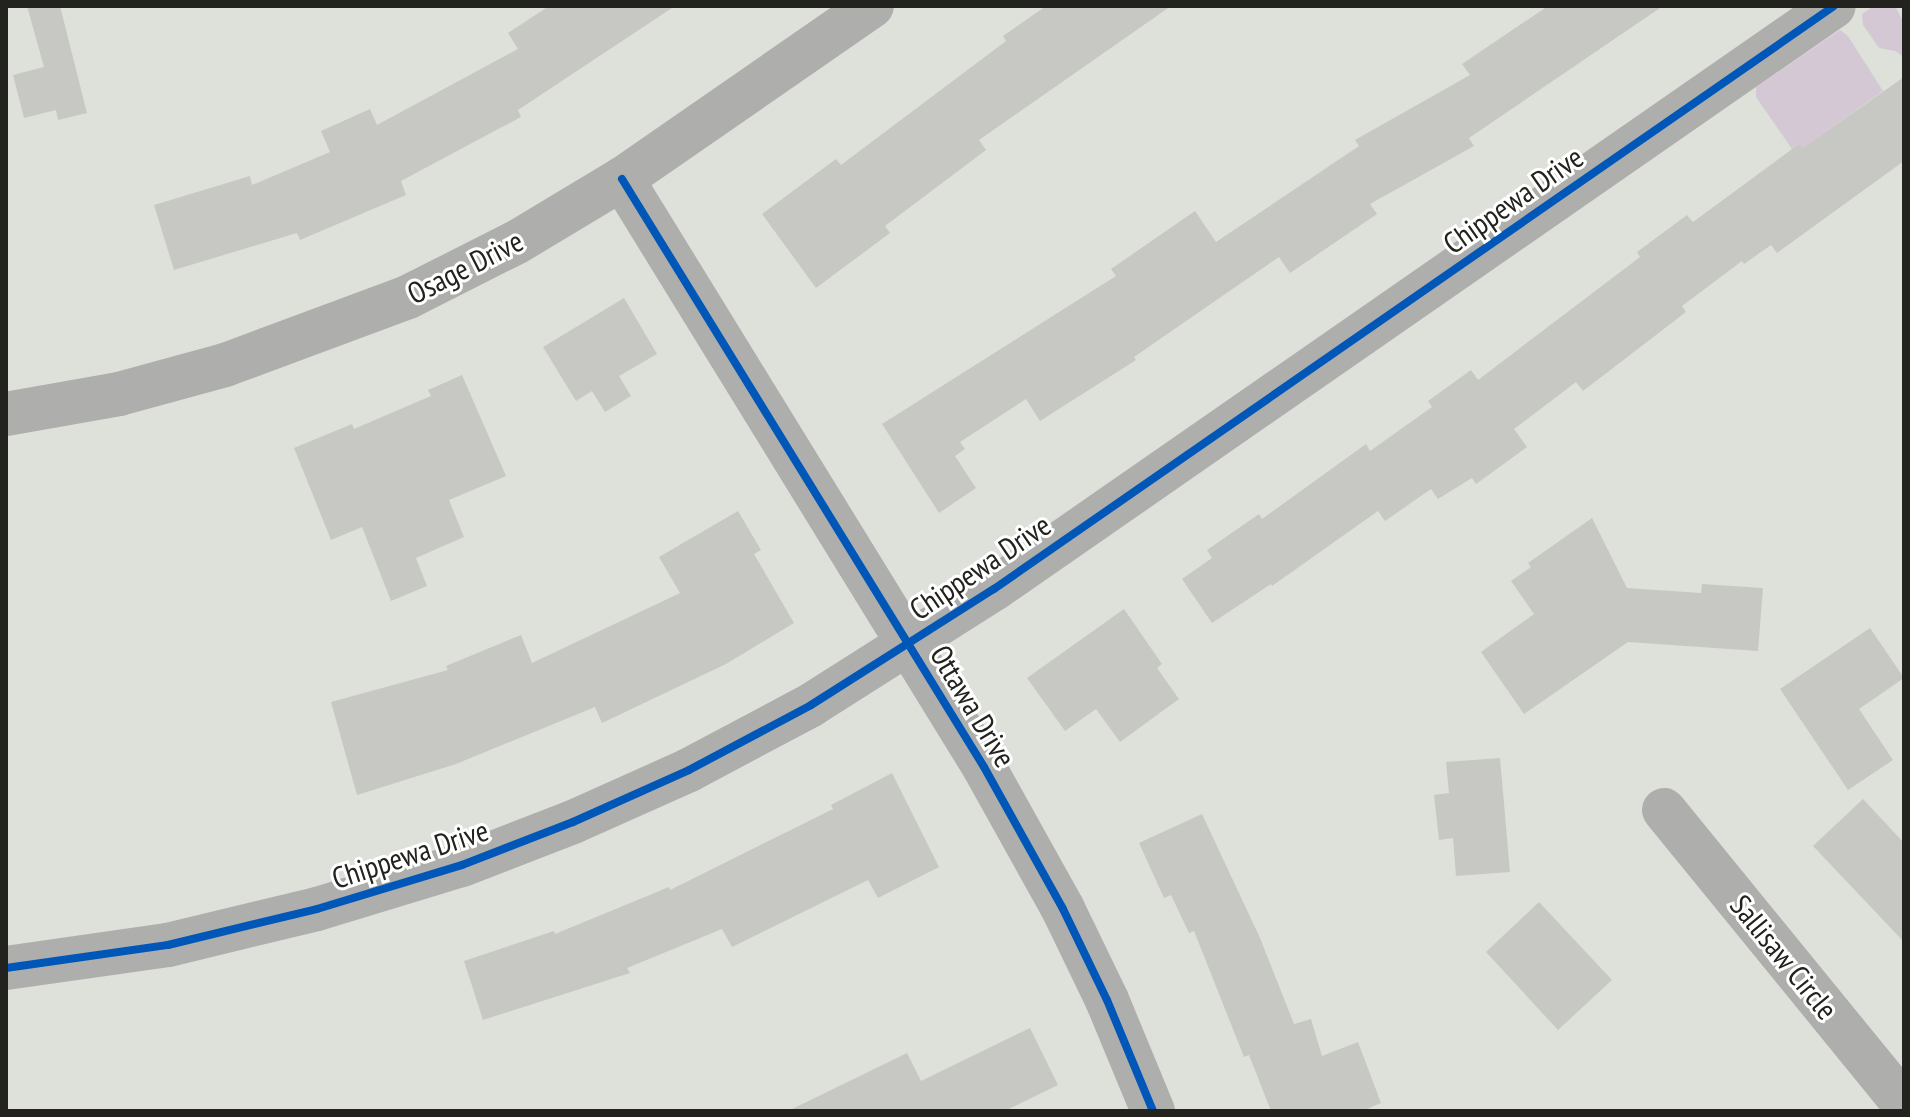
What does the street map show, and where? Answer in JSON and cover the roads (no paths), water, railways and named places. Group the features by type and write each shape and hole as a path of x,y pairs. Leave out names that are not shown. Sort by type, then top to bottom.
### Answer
{"street":[{"name":"Osage Drive","path":"6,414 119,394 225,365 301,340 408,297 517,242 622,179 872,6"},
{"name":"Chippewa Drive","path":"6,968 168,945 317,909 462,865 573,822 689,770 811,705 994,589 1834,6"},
{"name":"Ottawa Drive","path":"622,179 984,767 1063,909 1107,1000 1153,1111"},
{"name":"Sallisaw Circle","path":"1664,810 1904,1104"}]}
